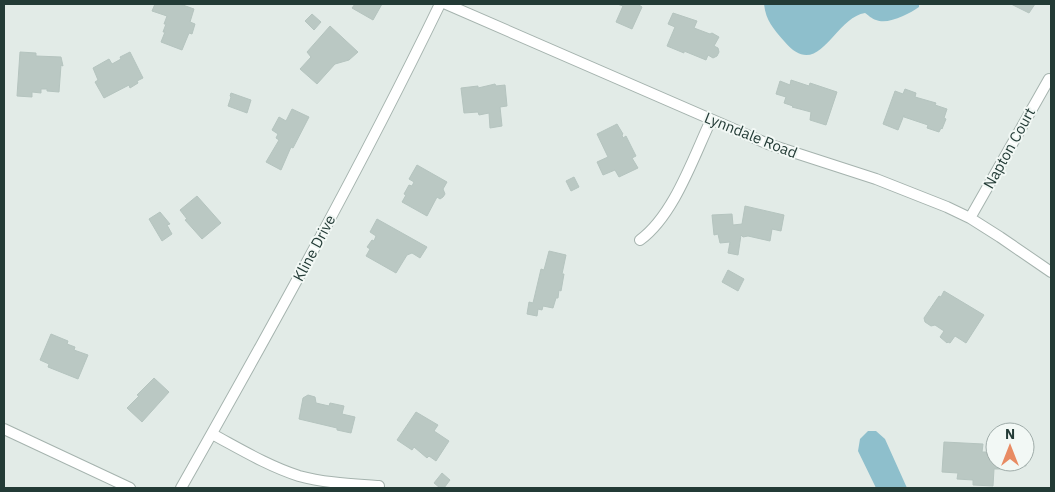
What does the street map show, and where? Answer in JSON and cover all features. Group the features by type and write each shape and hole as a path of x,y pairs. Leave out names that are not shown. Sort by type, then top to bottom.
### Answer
{"street":[{"name":"Kline Drive","path":"181,488 290,293 359,164 440,4"},
{"name":"Lynndale Road","path":"446,4 768,144 947,207 970,218 1051,272"},
{"name":"Napton Court","path":"970,218 1049,79"},
{"path":"640,240 658,225 669,209 711,120"},
{"path":"4,429 130,488"},
{"path":"212,434 273,466 299,476 327,482 378,486"}],"water":[{"path":"764,4 919,4 919,7 904,16 886,21 875,19 865,13 854,17 826,45 817,52 807,55 796,52 773,28 768,20"},
{"path":"868,431 876,431 885,439 907,488 876,488 858,451 860,439"}],"building":[{"path":"155,4 180,4 194,9 190,22 195,24 192,34 189,33 182,50 161,42 165,32 163,32 167,16 152,11"},
{"path":"355,4 382,4 373,20 352,8"},
{"path":"617,4 640,4 642,7 632,29 616,22 623,6"},
{"path":"1011,4 1035,4 1029,13"},
{"path":"673,13 697,21 694,28 719,37 714,46 718,48 717,56 713,58 708,55 706,60 667,46 675,27 668,24"},
{"path":"312,14 321,22 314,30 305,21"},
{"path":"330,26 358,52 349,60 335,64 317,84 300,69 311,57 307,52"},
{"path":"20,52 36,53 36,56 61,57 63,66 61,65 59,92 41,89 41,93 32,92 32,97 17,96"},
{"path":"130,52 143,78 130,88 129,85 104,98 95,82 98,80 93,68 109,59 112,64"},
{"path":"791,80 809,86 810,83 837,92 826,125 810,120 811,112 784,103 786,97 776,94 780,81 790,85"},
{"path":"495,84 496,86 505,85 507,106 500,107 502,126 490,128 489,113 479,115 478,112 464,113 461,88 478,86 478,88"},
{"path":"905,89 916,93 915,97 936,103 935,105 947,109 944,118 946,119 939,132 927,128 928,125 904,117 904,115 898,130 883,124 895,91 903,94"},
{"path":"231,93 251,100 247,113 228,106"},
{"path":"292,109 309,117 293,148 291,147 281,170 266,162 279,140 276,138 278,134 272,130 279,117 286,121"},
{"path":"617,124 623,134 623,138 626,136 636,156 632,158 638,168 619,177 615,170 603,175 597,162 608,157 597,134"},
{"path":"417,165 447,182 443,189 445,194 440,199 437,197 427,216 402,202 409,185 412,186 414,182 409,179"},
{"path":"574,177 579,187 571,191 566,181"},
{"path":"197,196 221,223 202,239 185,220 187,219 180,210"},
{"path":"745,206 784,215 781,231 772,229 770,241 748,236 743,237 741,235 738,255 728,253 730,242 720,243 718,234 714,235 712,215 732,214 733,225 742,224"},
{"path":"160,212 170,224 167,225 172,234 162,241 149,219"},
{"path":"377,219 427,247 420,258 412,253 407,255 396,273 366,256 370,249 367,247 372,240 374,241 376,236 370,232"},
{"path":"549,251 566,255 561,291 559,290 558,298 556,298 553,308 543,306 542,310 538,309 537,316 527,314 529,302 533,303 541,269 544,270"},
{"path":"728,270 744,279 738,291 722,282"},
{"path":"944,291 984,315 966,343 955,336 950,343 947,343 940,337 944,331 935,325 931,326 925,322 924,318"},
{"path":"51,334 68,341 67,344 75,347 74,350 88,355 78,379 48,367 49,364 40,360"},
{"path":"154,378 169,392 142,422 127,408"},
{"path":"308,395 315,397 316,403 329,406 330,403 344,406 342,414 355,417 351,433 299,419 303,398"},
{"path":"416,412 438,425 434,431 449,441 436,461 429,456 427,458 414,447 412,450 397,440"},
{"path":"944,442 983,444 982,452 985,452 985,472 994,472 993,486 973,485 973,480 957,479 958,473 942,472"},
{"path":"442,473 450,480 444,488 440,488 434,483"}]}
